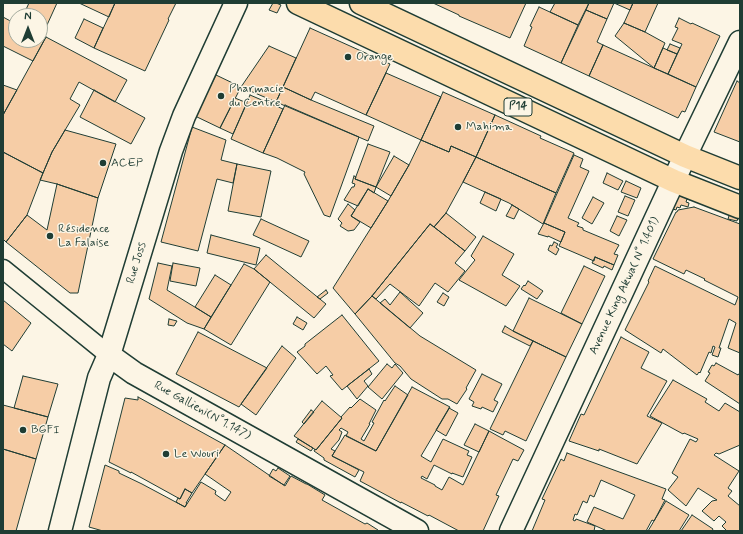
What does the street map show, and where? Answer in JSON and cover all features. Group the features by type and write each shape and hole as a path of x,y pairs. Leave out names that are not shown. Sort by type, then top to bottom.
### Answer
{"main road":[{"name":"Rue Joss","path":"60,531 99,378 108,355 171,152 184,116 236,3"},
{"name":"P14","path":"298,3 674,181 740,207"},
{"name":"P14","path":"362,3 685,156 740,178"},
{"name":"Avenue King Akwa( N° 1.401)","path":"511,531 685,156 740,42"},
{"name":"Rue Gallieni(N°1.147)","path":"108,355 134,373 417,531"}],"street":[{"name":"Rue Gallieni(N°1.147)","path":"3,269 108,355"}],"building":[{"path":"29,3 57,3 48,23 48,8 27,8"},
{"path":"79,3 115,3 109,17"},
{"path":"115,3 176,3 145,71 94,48"},
{"path":"273,3 281,5 277,13 269,10"},
{"path":"433,3 526,3 510,38"},
{"path":"555,3 589,3 578,25 550,12"},
{"path":"589,3 614,3 607,19 586,10"},
{"path":"614,3 633,3 630,10"},
{"path":"633,3 658,3 645,32 624,23"},
{"path":"539,7 578,25 561,63 524,46 532,27 530,26"},
{"path":"586,10 607,19 597,42 603,45 589,76 561,63"},
{"path":"3,17 8,20 8,48 40,48 33,61 3,46"},
{"path":"679,18 720,36 696,87 668,74 682,44 672,40 678,28 675,27"},
{"path":"84,19 103,28 94,48 75,38"},
{"path":"624,23 665,43 654,68 615,36"},
{"path":"310,28 390,64 366,115 315,92 311,100 283,87"},
{"path":"48,38 127,80 115,102 79,82 70,99 80,105 52,152 43,173 3,152 3,115 40,48 48,48"},
{"path":"670,44 680,48 677,54 667,50"},
{"path":"603,45 696,87 685,112 682,111 678,118 589,76"},
{"path":"269,46 296,58 276,102 241,87"},
{"path":"663,48 677,54 668,74 654,68"},
{"path":"386,73 441,97 421,140 366,115"},
{"path":"216,75 241,87 220,128 195,116"},
{"path":"737,81 740,83 740,142 714,132"},
{"path":"3,85 17,90 3,115"},
{"path":"283,87 374,126 368,141 276,102"},
{"path":"94,90 145,118 131,144 80,117"},
{"name":"Mahima","path":"443,92 495,115 476,157 451,146 449,152 421,140"},
{"path":"250,95 283,109 263,153 231,139"},
{"path":"235,98 247,103 233,134 220,128"},
{"path":"285,105 359,137 330,217 324,215 304,174 305,172 277,158 263,153"},
{"path":"495,115 541,136 540,138 574,153 556,193 476,157"},
{"path":"192,127 226,140 221,160 237,164 233,183 217,179 198,251 161,242"},
{"path":"65,130 116,144 98,198 57,184 40,180 52,152"},
{"path":"421,140 449,152 451,146 476,157 446,213 434,227 430,224 372,296 355,314 333,288 388,201 409,165"},
{"path":"368,144 390,152 376,187 355,179"},
{"path":"3,152 43,173 27,215 6,242 3,239"},
{"path":"574,155 583,159 580,167 589,171 568,218 579,223 577,226 583,228 583,230 619,245 614,254 618,255 614,265 595,257 594,261 559,246 565,232 544,223"},
{"path":"394,156 409,165 391,196 376,187"},
{"path":"476,157 556,193 543,224 509,203 463,182"},
{"path":"237,164 271,171 261,217 228,211"},
{"path":"607,173 623,181 618,190 603,183"},
{"path":"354,176 356,177 355,179 376,187 374,193 368,189 358,206 344,200 352,187 354,187 355,184 352,183"},
{"path":"626,181 641,188 637,198 621,192"},
{"name":"Résidence La Falaise","path":"57,184 98,198 78,293 70,293 6,242 27,215 47,230"},
{"path":"368,189 388,201 371,228 351,216"},
{"path":"678,190 691,195 690,200 687,199 686,202 689,203 688,207 681,205 680,208 677,207 676,210 670,208"},
{"path":"485,192 501,199 496,211 480,203"},
{"path":"625,196 635,200 628,216 618,212"},
{"path":"593,197 604,203 592,224 582,218"},
{"path":"348,204 355,210 351,216 360,222 354,230 348,231 340,226 342,223 338,219"},
{"path":"512,205 519,209 514,219 506,216"},
{"path":"732,206 740,213 737,221 728,219"},
{"path":"694,207 740,224 740,353 728,348 736,323 729,319 719,348 721,348 718,357 712,355 715,347 713,346 711,353 709,352 700,373 699,372 697,375 663,349 661,353 625,330 649,282 648,281 655,266 735,305 738,297 686,270 684,274 653,259 676,212 678,210"},
{"path":"446,213 476,237 465,251 434,227"},
{"path":"617,216 627,220 619,236 610,231"},
{"path":"261,219 309,241 301,257 253,235"},
{"path":"544,223 565,232 561,242 548,236 538,234"},
{"path":"430,224 465,251 455,263 465,271 448,292 435,283 419,306 390,284 376,299 372,296"},
{"path":"211,235 260,248 256,265 207,253"},
{"path":"483,236 514,254 502,275 520,286 506,306 459,280 475,260 471,256"},
{"path":"554,242 558,244 556,247 559,249 556,255 548,250 550,245 552,246"},
{"path":"266,255 326,304 314,318 254,269"},
{"path":"595,257 614,265 612,270 592,263"},
{"path":"158,263 172,266 167,290 211,317 204,329 187,323 149,299"},
{"path":"173,263 200,268 196,286 170,281"},
{"path":"244,264 254,269 270,282 231,345 204,329"},
{"path":"584,266 605,276 582,324 561,313"},
{"path":"215,275 231,285 211,317 195,307"},
{"path":"528,281 543,291 537,299 521,289"},
{"path":"326,290 328,293 320,299 317,297"},
{"path":"400,292 423,313 410,328 380,303 385,299 390,305"},
{"path":"443,293 449,297 444,306 437,302"},
{"path":"372,296 420,336 476,370 466,388 467,389 457,404 448,399 442,399 411,379 400,366 395,363 355,314"},
{"path":"529,298 582,324 566,357 513,331"},
{"path":"3,300 31,323 12,351 3,344"},
{"path":"342,315 379,361 342,390 330,376 333,375 326,366 317,374 297,352"},
{"path":"297,317 307,323 303,330 293,324"},
{"path":"169,319 177,321 174,326 168,325"},
{"path":"505,326 533,341 530,346 502,332"},
{"path":"198,332 267,368 239,407 176,374"},
{"path":"621,337 649,352 641,368 667,381 647,416 662,423 637,464 599,449 599,451 569,441 581,414 584,415"},
{"path":"533,341 566,357 526,441 505,431 503,435 490,429"},
{"path":"282,346 296,358 256,415 241,404"},
{"path":"716,363 740,375 740,404 705,381 710,373 708,372 712,365 714,366"},
{"path":"387,364 392,368 395,364 403,373 382,399 368,387"},
{"path":"369,369 372,374 364,381 368,386 357,399 347,386"},
{"path":"482,374 502,384 494,400 498,402 493,412 482,407 481,409 472,406 474,402 469,399"},
{"path":"23,376 58,384 48,417 14,408"},
{"path":"673,380 707,399 705,402 719,411 725,403 740,412 740,445 714,455 739,471 728,488 732,491 728,496 740,506 740,531 727,531 722,526 726,522 719,516 714,521 702,511 712,501 717,500 698,488 686,506 668,490 678,477 672,473 690,439 696,442 698,439 684,433 683,434 650,416"},
{"path":"395,386 408,395 376,451 346,436 348,432 341,428 339,430 342,432 339,440 331,449 335,451 332,456 359,470 355,477 324,460 324,458 314,451 342,418 341,417 360,399 376,410 361,439 364,441 384,400 385,401"},
{"path":"412,387 450,407 421,456 431,462 443,439 469,451 467,455 472,457 463,477 452,474 434,465 427,479 422,476 421,478 442,490 449,477 463,485 489,431 524,450 518,461 513,459 496,495 499,496 483,531 459,531 429,515 428,516 401,503 360,481 364,472 332,456 345,435 376,451"},
{"name":"Le Wouri","path":"138,397 225,445 192,493 185,489 180,499 131,472 109,462 125,398 138,400"},
{"path":"322,401 342,418 316,450 294,436"},
{"path":"3,405 48,417 36,459 3,449"},
{"path":"449,408 458,413 446,436 436,430"},
{"path":"311,410 314,412 304,424 302,422"},
{"path":"475,424 489,431 479,452 464,445"},
{"path":"298,439 313,448 311,451 296,442"},
{"path":"225,445 285,486 291,476 325,495 322,500 365,524 367,523 378,531 103,531 89,527 105,465 185,507 201,482 216,491 215,494 225,501 231,492 205,474"},
{"path":"3,449 36,459 16,531 3,531"},
{"path":"567,453 666,489 662,499 665,500 654,521 652,520 646,531 607,531 587,522 594,507 623,519 635,495 601,480 594,497 590,495 587,503 583,501 577,515 575,514 573,520 575,521 576,519 595,526 594,531 532,531 545,500 542,499 561,459 564,461"},
{"path":"278,468 290,476 284,485 269,476 273,469 276,471"},
{"path":"185,489 192,493 185,507 176,502 178,498 180,499"},
{"path":"666,501 689,515 679,531 648,531"},
{"path":"692,515 713,529 712,531 681,531"}],"place":[{"name":"Orange","path":"348,57"},
{"name":"Pharmacie du Centre","path":"221,96"},
{"name":"Mahima","path":"458,127"},
{"name":"ACEP","path":"103,163"},
{"name":"Résidence La Falaise","path":"50,236"},
{"name":"BGFI","path":"23,430"},
{"name":"Le Wouri","path":"166,454"}]}
